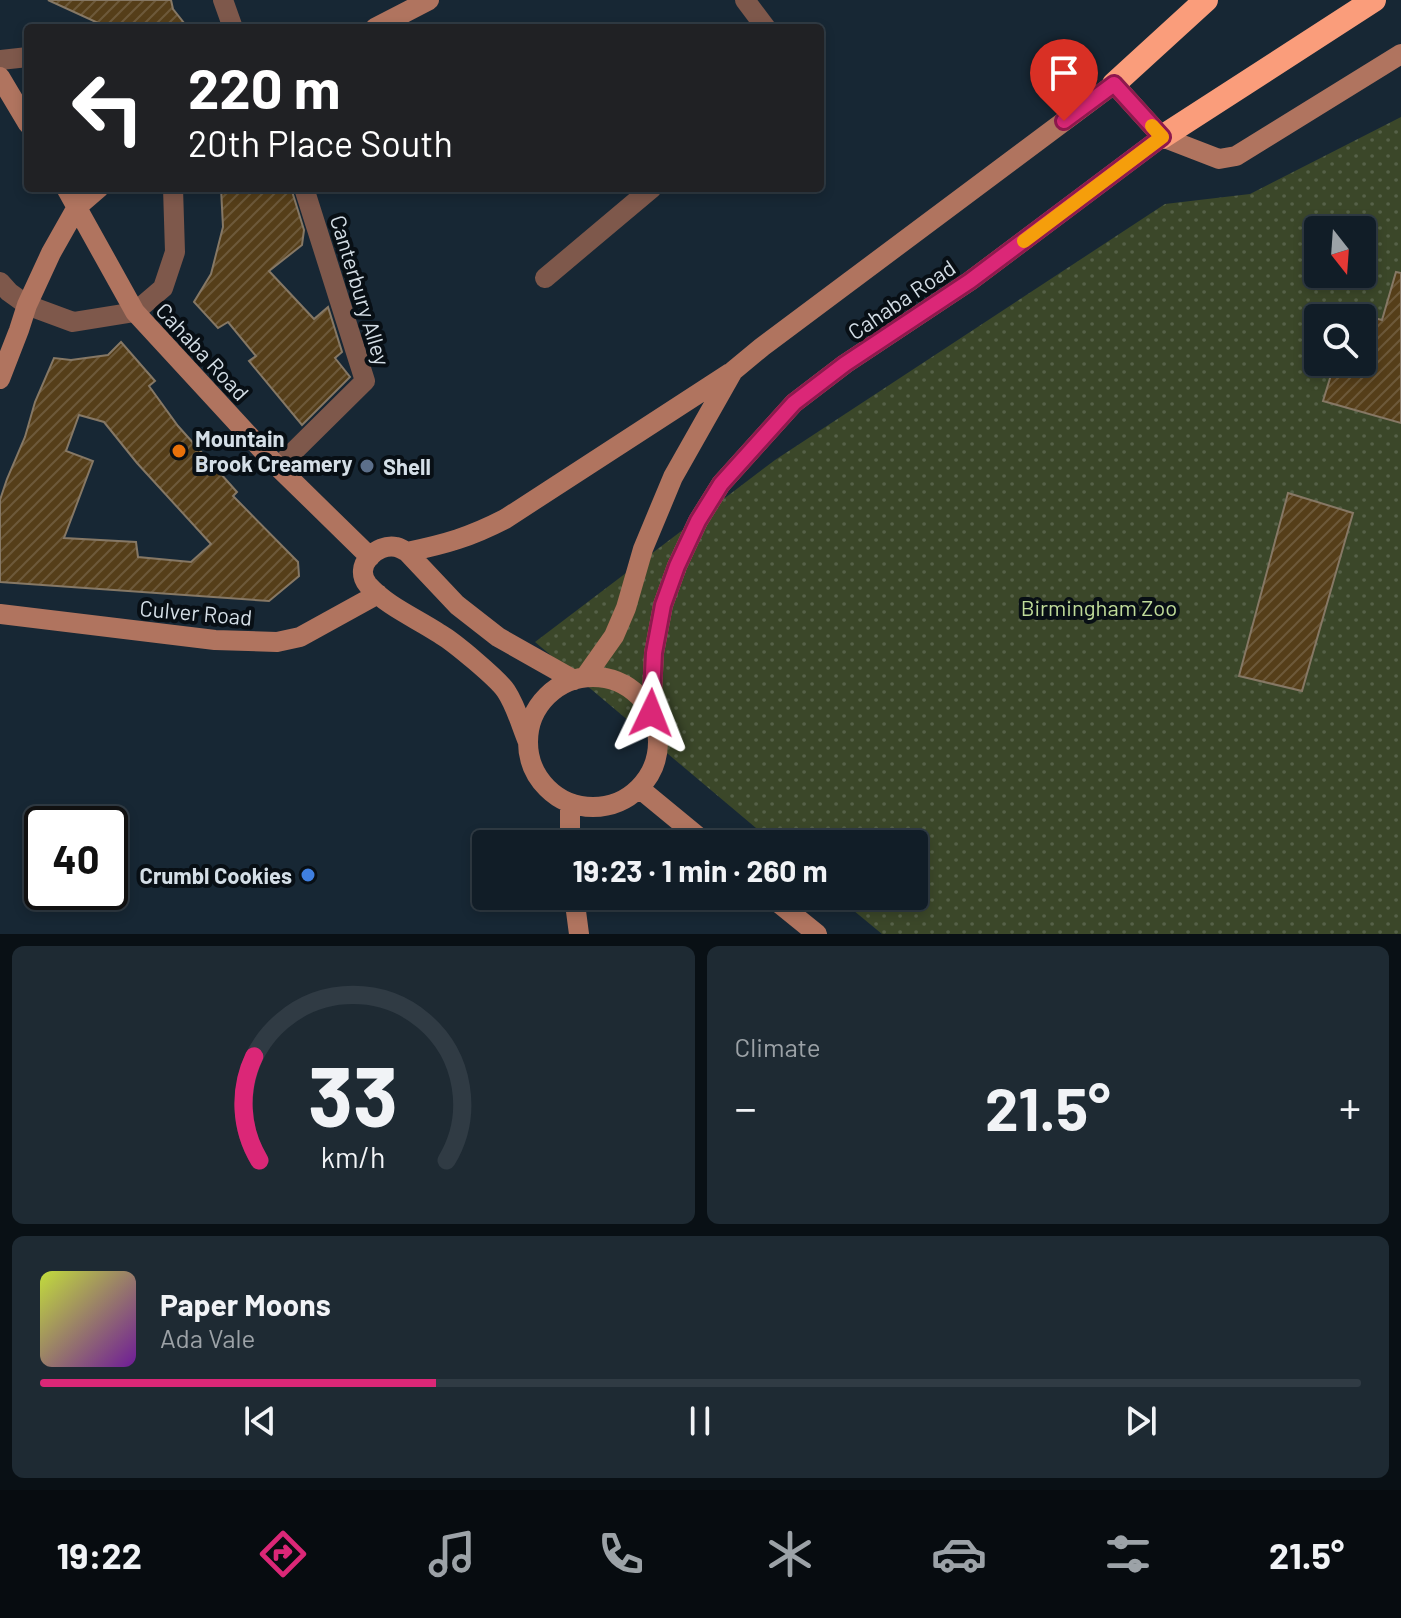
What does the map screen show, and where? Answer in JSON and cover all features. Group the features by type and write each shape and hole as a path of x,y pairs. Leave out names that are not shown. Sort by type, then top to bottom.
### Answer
{"highway":[{"path":"1114,84 1184,0"},
{"path":"1114,84 1206,0"},
{"path":"1162,137 1374,0"}],"street":[{"path":"223,0 232,24"},
{"path":"383,24 429,0"},
{"path":"745,0 763,24"},
{"path":"1114,84 1162,137 1219,159 1236,156 1401,54"},
{"path":"0,60 24,57"},
{"path":"0,77 24,117"},
{"name":"Cahaba Road","path":"68,192 135,312 278,467 370,557 388,547 398,547 407,552 443,545 476,534 505,519 733,371 1114,84"},
{"name":"Cahaba Road","path":"639,788 657,757 656,726 651,713 654,653 663,605 698,521 721,484 794,403 845,364 970,281 1162,137"},
{"path":"0,379 27,305 51,253 77,207 94,192"},
{"path":"0,282 27,305 73,322 135,312 163,288 175,252 173,192"},
{"name":"Canterbury Alley","path":"278,467 365,381 305,192"},
{"path":"545,278 647,192"},
{"name":"Cahaba Road","path":"528,742 535,712 544,699 556,689 579,679 614,636 667,489 733,371"},
{"path":"407,552 457,605 498,637 579,679 601,677 616,681 642,698 651,713"},
{"path":"370,557 361,570 362,578 378,594 405,614 443,635 502,684 528,742 536,772 556,796 570,803 601,806 617,802 639,788 690,830"},
{"name":"Culver Road","path":"0,614 215,640 277,642 300,637 378,594"},
{"path":"570,803 570,830"},
{"path":"576,910 579,934"},
{"path":"787,910 817,934"}],"green space":[{"name":"Birmingham Zoo","path":"1401,117 1401,934 882,934 853,910 928,910 928,830 758,830 535,642 775,460 1165,204 1250,194"}],"building":[{"path":"48,0 171,0 173,9 185,24 100,24"},
{"path":"221,192 292,192 304,230 302,245 269,271 314,319 328,307 342,352 335,358 350,377 302,425 249,361 256,356 228,322 218,328 194,302 211,274 223,227"},
{"path":"1396,272 1401,273 1401,423 1323,401 1331,376 1376,376 1376,318 1382,320"},
{"path":"121,342 155,381 149,386 178,426 237,492 233,496 298,562 299,576 269,601 0,582 0,500 54,358 71,360 108,355","holes":["79,415 104,422 211,544 191,562 138,557 136,542 64,538 93,461 66,451"]},
{"path":"1288,493 1353,513 1302,691 1239,676"}],"slow traffic":[{"path":"1024,241 1162,137 1152,126"}],"place":[{"name":"Mountain Brook Creamery","path":"179,451"},
{"name":"Shell","path":"367,466"},
{"name":"Crumbl Cookies","path":"308,875"}],"route":[{"path":"651,713 654,653 663,605 698,521 721,484 794,403 845,364 970,281 1162,137 1114,84 1064,121"}]}
